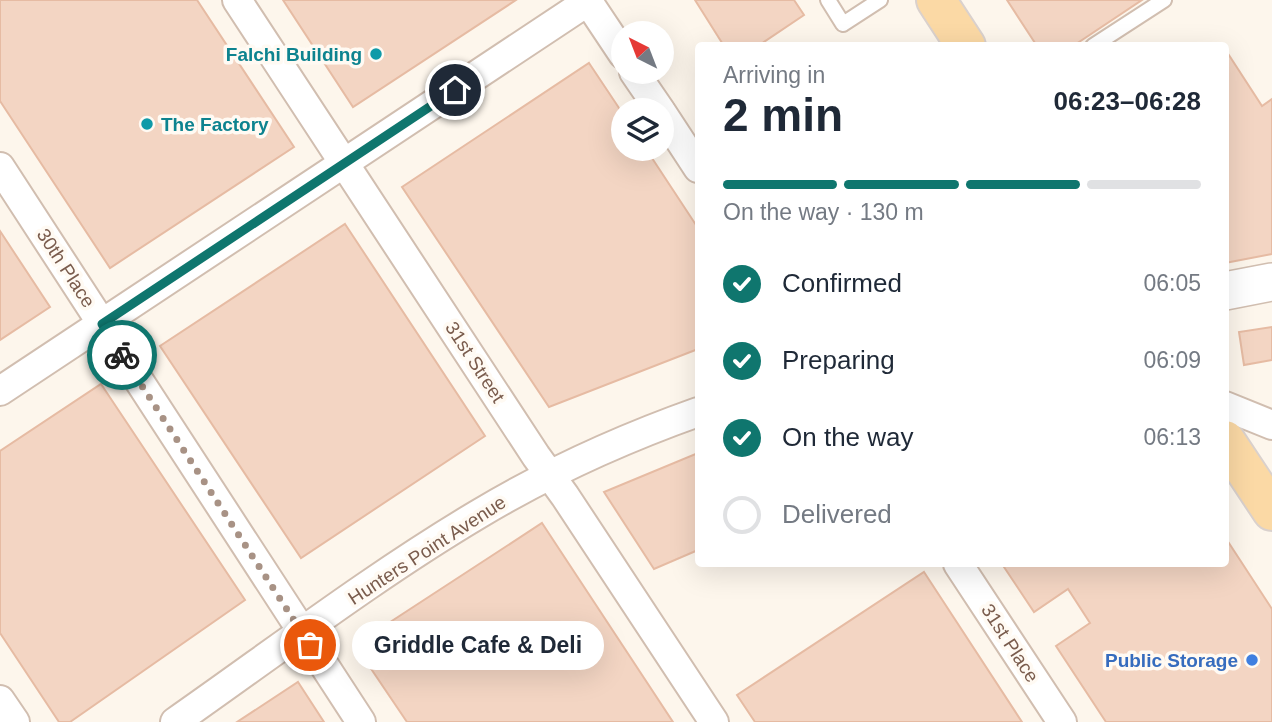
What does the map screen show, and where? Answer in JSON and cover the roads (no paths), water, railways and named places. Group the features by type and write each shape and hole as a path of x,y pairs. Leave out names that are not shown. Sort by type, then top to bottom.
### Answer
{"main road":[{"path":"936,0 963,42"},
{"path":"1229,446 1272,511"}],"street":[{"name":"31st Street","path":"237,0 714,722"},
{"path":"0,391 588,0 611,35"},
{"path":"674,131 695,163"},
{"name":"30th Place","path":"0,167 361,722"},
{"path":"1229,290 1272,282"},
{"path":"1229,408 1272,425"},
{"name":"Hunters Point Avenue","path":"175,722 448,533 550,475 621,442 695,413"},
{"name":"31st Place","path":"960,567 1062,722"},
{"path":"0,700 15,722"}],"lane":[{"path":"828,0 843,24 877,1"},
{"path":"1099,42 1164,0"}],"place":[{"name":"Falchi Building","path":"376,54"},
{"name":"The Factory","path":"147,124"},
{"name":"Griddle Cafe & Deli","path":"310,645"},
{"name":"Public Storage","path":"1252,660"}]}
